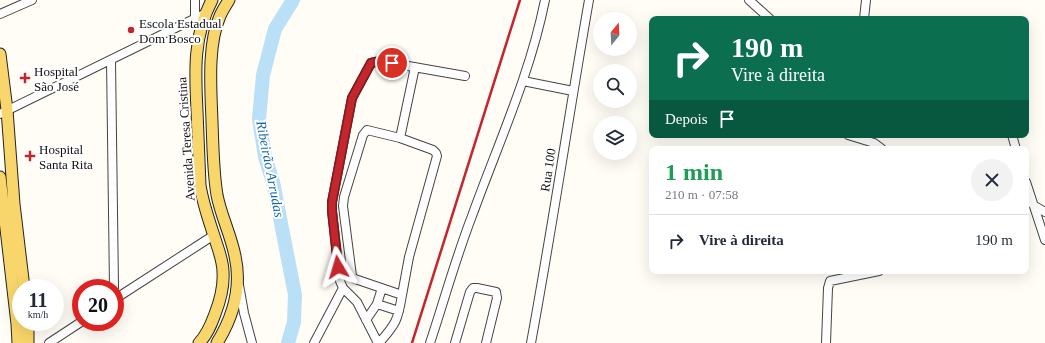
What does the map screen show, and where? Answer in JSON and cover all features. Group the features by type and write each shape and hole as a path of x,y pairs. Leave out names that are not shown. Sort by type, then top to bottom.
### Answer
{"main road":[{"name":"Avenida Teresa Cristina","path":"199,343 204,338 211,326 220,298 223,280 223,271 214,235 203,202 200,186 196,98 195,66 200,16 212,0"},
{"name":"Avenida Teresa Cristina","path":"216,343 229,321 238,280 235,256 217,196 213,163 211,68 213,42 219,17 229,0"},
{"path":"0,54 3,112 23,279"},
{"path":"0,177 1,207 17,324 18,343"},
{"path":"28,331 28,343"}],"street":[{"path":"0,14 32,0"},
{"path":"3,112 200,16 195,0"},
{"path":"430,343 471,217 523,81 540,27 545,0"},
{"name":"Rua 100","path":"531,343 552,227 589,0"},
{"path":"749,0 767,16"},
{"path":"864,16 866,0"},
{"path":"111,60 114,279"},
{"path":"402,295 353,278 344,197 363,135 367,130 400,138 433,150 437,156 409,257 402,295 399,311 393,327 378,343 357,302 342,288 332,211 352,98 371,63 380,61 465,76"},
{"path":"400,138 415,67"},
{"path":"523,81 573,91"},
{"path":"858,138 874,143 878,146"},
{"path":"1029,192 1045,240"},
{"path":"1033,205 1045,212"},
{"path":"124,293 214,235"},
{"path":"826,343 828,288 830,281 864,274"},
{"path":"238,280 244,314 252,343"},
{"path":"314,343 342,288"},
{"path":"366,320 377,304 382,288"},
{"path":"455,343 470,292 473,288 496,292 497,294 486,343"},
{"path":"377,304 399,311"},
{"path":"49,343 72,328"}],"waterway":[{"name":"Ribeirão Arrudas","path":"288,343 294,322 295,295 273,182 265,157 259,119 263,75 275,29 293,0"}],"railway":[{"path":"412,343 520,0"}],"place":[{"name":"Escola Estadual Dom Bosco","path":"131,30"},
{"name":"Hospital São José","path":"25,78"},
{"name":"Hospital Santa Rita","path":"30,156"}],"route":[{"path":"338,267 332,202 352,98 371,63 380,61 392,63"}]}
